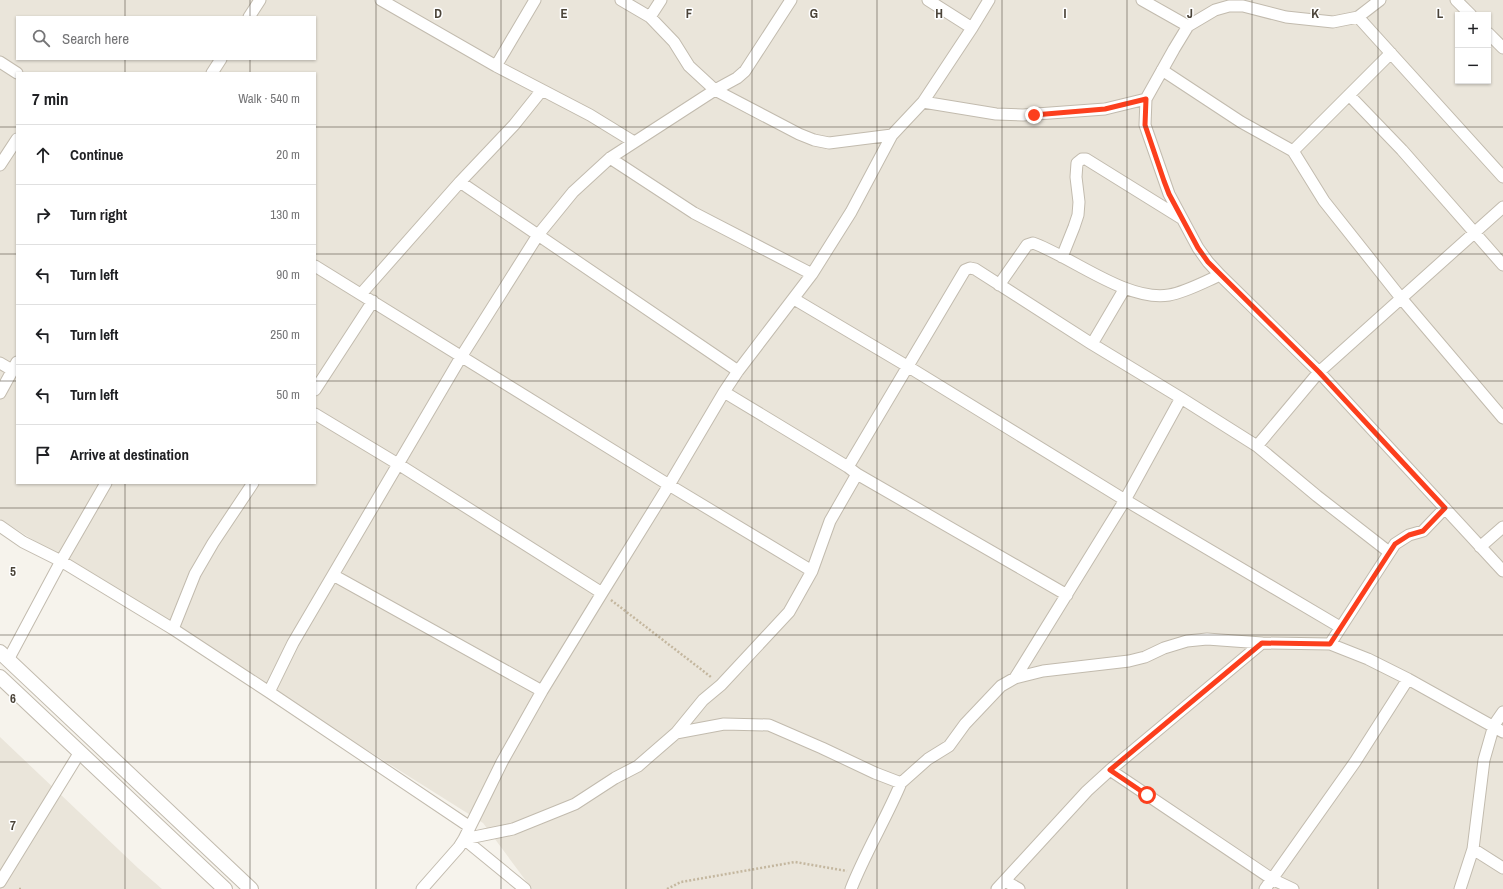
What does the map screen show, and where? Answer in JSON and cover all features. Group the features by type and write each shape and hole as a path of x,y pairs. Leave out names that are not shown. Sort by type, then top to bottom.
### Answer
{"street":[{"path":"250,16 260,0"},
{"path":"381,0 496,66 590,115 634,142"},
{"path":"496,66 535,0"},
{"path":"621,0 650,17 674,42 689,66 715,90 799,134 814,140 829,143 892,135"},
{"path":"650,17 661,0"},
{"path":"269,692 293,643 398,464 461,357 538,235 573,192 610,158 715,90 737,78 745,71 791,0"},
{"path":"928,0 972,28"},
{"path":"422,889 459,847 464,839 502,762 542,691 669,485 724,392 738,371 812,274 851,212 892,135 924,102 989,0"},
{"path":"1142,0 1188,26"},
{"path":"1380,0 1358,17 1333,22 1307,21 1243,6 1229,6 1215,10 1188,26 1146,99 1145,125 1169,194 1198,248 1208,262 1319,372 1503,571"},
{"path":"1456,0 1468,12"},
{"path":"1358,17 1503,177"},
{"path":"1491,36 1503,48"},
{"path":"1293,151 1390,53"},
{"path":"213,72 220,60"},
{"path":"0,62 16,72"},
{"path":"1162,70 1241,122 1293,151 1324,201 1401,298 1503,418"},
{"path":"361,294 460,182 514,125 542,90"},
{"path":"1349,95 1402,150 1503,265"},
{"path":"924,102 996,114 1023,115 1105,109 1146,99"},
{"path":"0,165 16,141"},
{"path":"610,158 694,213 812,274"},
{"path":"1062,257 1078,215 1079,202 1076,170 1077,163 1082,159 1086,159 1182,218"},
{"path":"460,182 738,371"},
{"path":"1257,446 1319,372 1503,207"},
{"path":"1000,285 1027,245 1033,243 1125,288 1155,296 1188,289 1220,275"},
{"path":"316,267 374,301 461,357 669,485 812,570"},
{"path":"848,467 965,270 970,268 975,269 1092,344 1182,398 1257,446 1317,496 1389,552"},
{"path":"1092,344 1125,288"},
{"path":"794,299 907,366 1125,500 1340,627"},
{"path":"316,388 374,301"},
{"path":"0,363 14,366 0,393"},
{"path":"724,392 858,474 1066,595"},
{"path":"1015,678 1125,500 1182,398"},
{"path":"316,415 398,464 602,592"},
{"path":"464,839 513,829 575,804 615,778 638,766 676,733 703,700 721,685 790,612 812,570 830,521 858,474"},
{"path":"105,484 4,656 251,889"},
{"path":"173,629 195,574 213,543 252,484"},
{"path":"1330,644 1395,544 1404,538 1423,531 1445,508"},
{"path":"0,526 23,542 61,561 173,629 470,827"},
{"path":"1480,547 1503,527"},
{"path":"333,575 542,691"},
{"path":"851,889 891,808 901,783 928,759 949,746 965,724 1001,686 1015,678 1043,671 1129,661 1145,657 1164,648 1187,641 1207,639 1262,643 1330,644 1368,659 1408,679 1498,728"},
{"path":"997,889 1087,791 1262,643"},
{"path":"0,677 225,889"},
{"path":"1265,889 1355,762 1408,679"},
{"path":"1460,889 1474,849 1484,760 1498,728 1503,712"},
{"path":"676,733 724,724 769,725 875,773 901,783"},
{"path":"0,882 80,752"},
{"path":"1110,770 1272,879 1293,889"},
{"path":"464,839 525,889"},
{"path":"1474,849 1503,868"},
{"path":"1005,881 1019,889"}],"path":[{"path":"602,592 721,685"},
{"path":"667,889 681,882 795,862 858,873"}],"shaded area":[{"path":"0,0 1503,0 1503,889 532,889 483,823 0,519"},
{"path":"0,737 138,868 162,889 0,889"}],"route":[{"path":"1034,115 1105,109 1146,99 1145,125 1164,181 1169,194 1198,248 1208,262 1319,372 1445,508 1423,531 1409,535 1395,544 1330,644 1262,643 1110,770 1147,795"}]}
